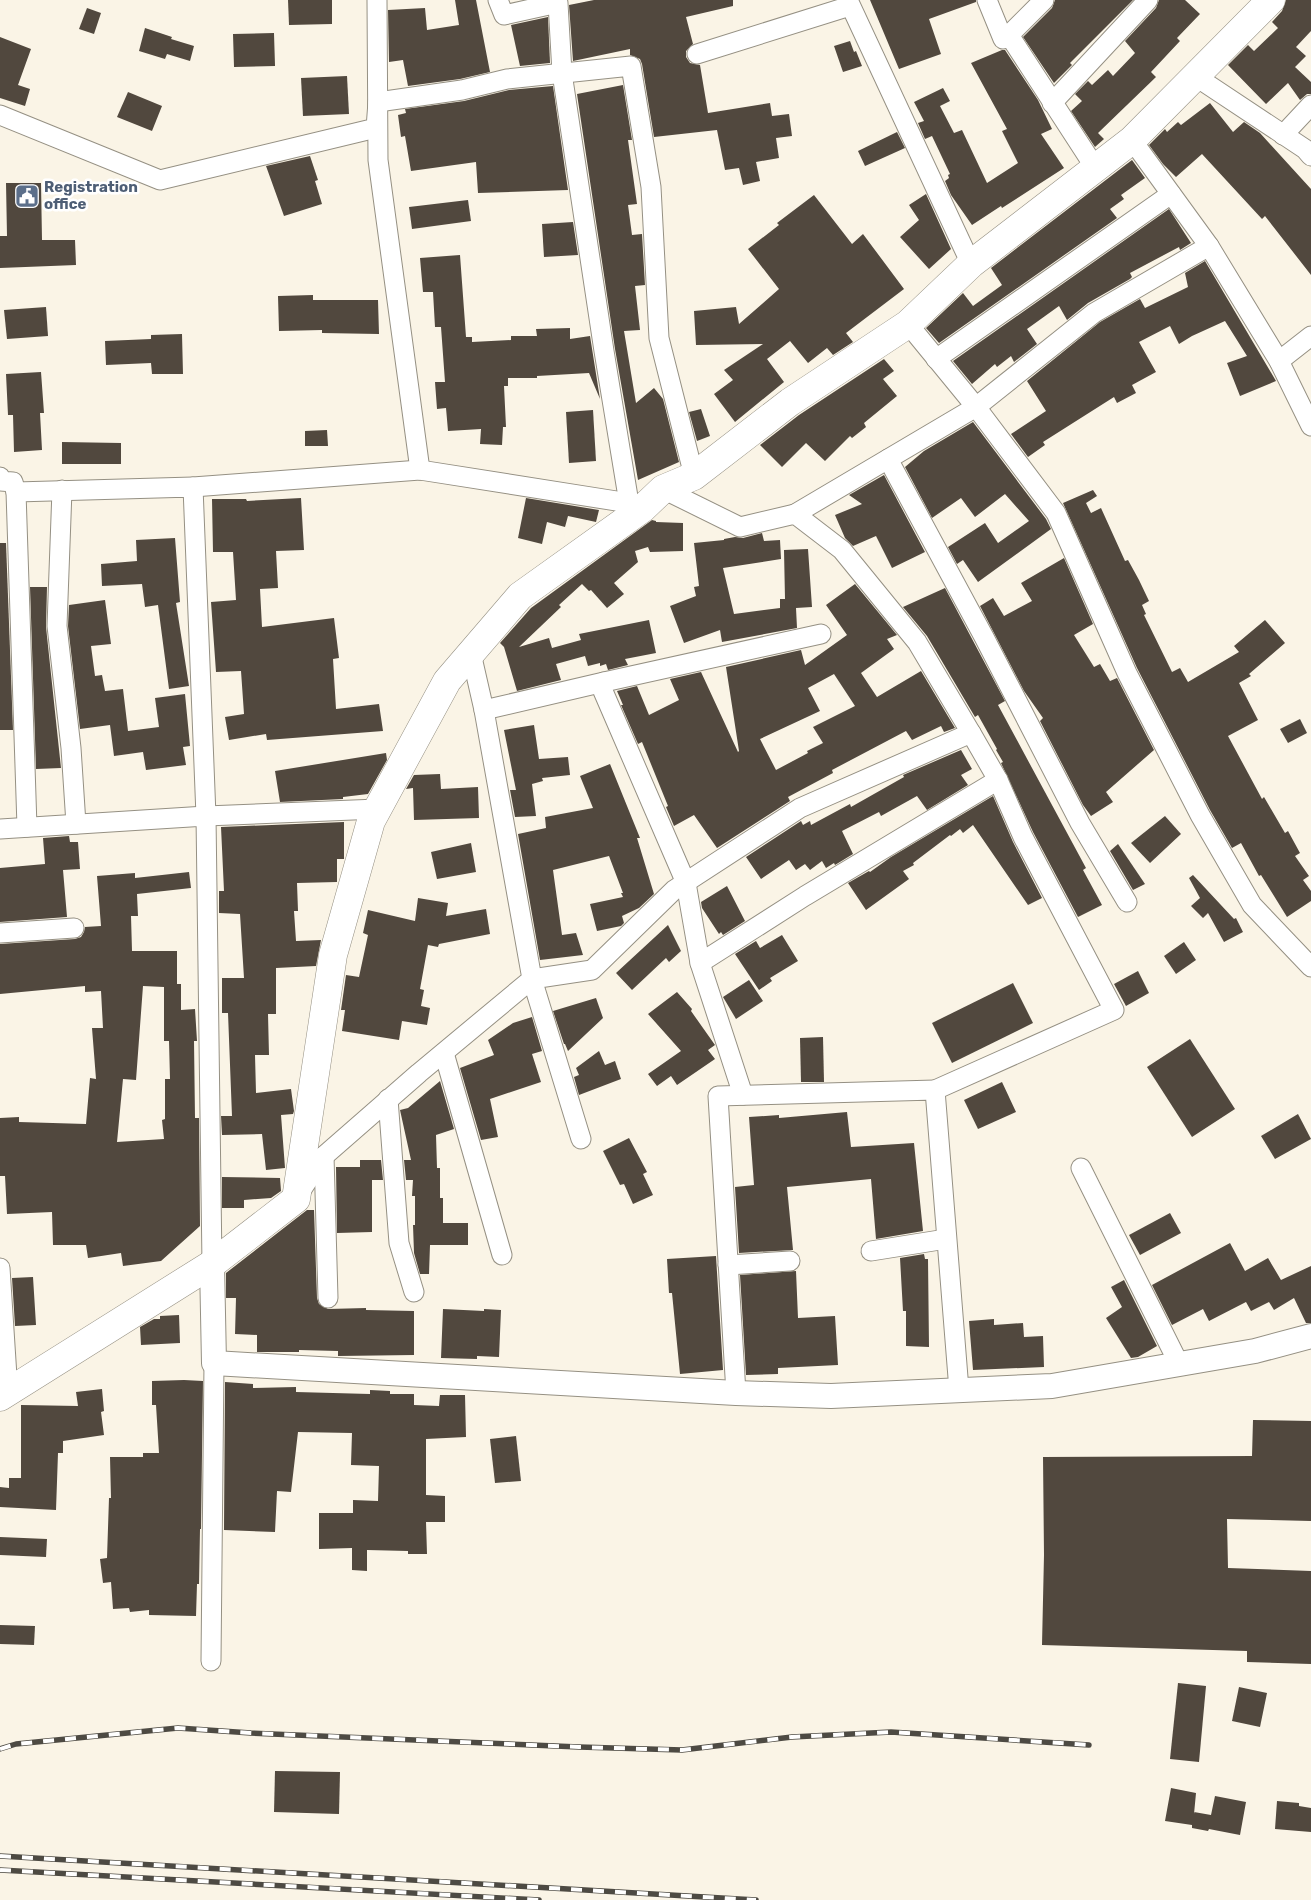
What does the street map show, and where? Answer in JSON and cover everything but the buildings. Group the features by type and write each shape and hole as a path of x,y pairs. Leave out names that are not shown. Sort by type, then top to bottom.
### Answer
{"main road":[{"path":"4,1394 212,1264 296,1199 333,955 372,821 447,681 520,596 636,505 663,489 694,476 790,402 908,324 971,264 1132,140 1271,0"}],"street":[{"path":"377,0 376,128 378,160 420,470"},
{"path":"16,492 193,487 420,470 636,505 604,351 562,73 558,3 504,15 498,0"},
{"path":"987,0 1003,39 1044,0"},
{"path":"1052,102 1148,0"},
{"path":"697,54 849,3 971,264"},
{"path":"1009,35 1096,169"},
{"path":"376,128 378,102 462,90 507,79 631,66 651,187 660,338 694,476"},
{"path":"1195,76 1305,149 1311,156"},
{"path":"1283,134 1311,105"},
{"path":"0,115 160,180 376,128"},
{"path":"1132,140 1209,246 1279,361 1311,424"},
{"path":"936,359 1171,194"},
{"path":"663,489 740,527 795,514 976,407 1094,313 1209,246"},
{"path":"908,324 976,407 1056,513 1127,673 1200,814 1252,905 1311,966"},
{"path":"1279,361 1311,336"},
{"path":"888,459 984,637 1080,822 1127,902"},
{"path":"0,478 0,481 13,482 16,492 27,828"},
{"path":"193,487 206,816 214,1363 211,1661"},
{"path":"62,490 57,626 71,748 76,824"},
{"path":"736,1392 718,1096 935,1090 1114,1010 1023,837 998,780 917,642 842,550 795,514"},
{"path":"484,710 821,634"},
{"path":"471,653 484,710 532,979 581,1139"},
{"path":"604,682 602,691 686,883 700,963 743,1095"},
{"path":"296,1199 324,1156 388,1099 532,979 592,970 674,890 800,808 971,733"},
{"path":"700,963 805,896 998,780"},
{"path":"0,829 206,816 378,809"},
{"path":"0,933 74,928"},
{"path":"444,1053 502,1255"},
{"path":"935,1090 959,1390"},
{"path":"388,1099 399,1243 414,1292"},
{"path":"324,1156 328,1298"},
{"path":"1081,1168 1179,1364"},
{"path":"871,1251 946,1239"},
{"path":"728,1265 790,1261"},
{"path":"0,1268 4,1394"},
{"path":"214,1363 831,1396 1052,1386 1255,1351 1311,1336"}],"railway":[{"path":"0,1749 16,1744 178,1728 251,1733 682,1750 792,1737 891,1732 1089,1745"},
{"path":"0,1856 756,1900"},
{"path":"0,1870 539,1900"}],"place":[{"name":"Registration office","path":"27,196"}]}
